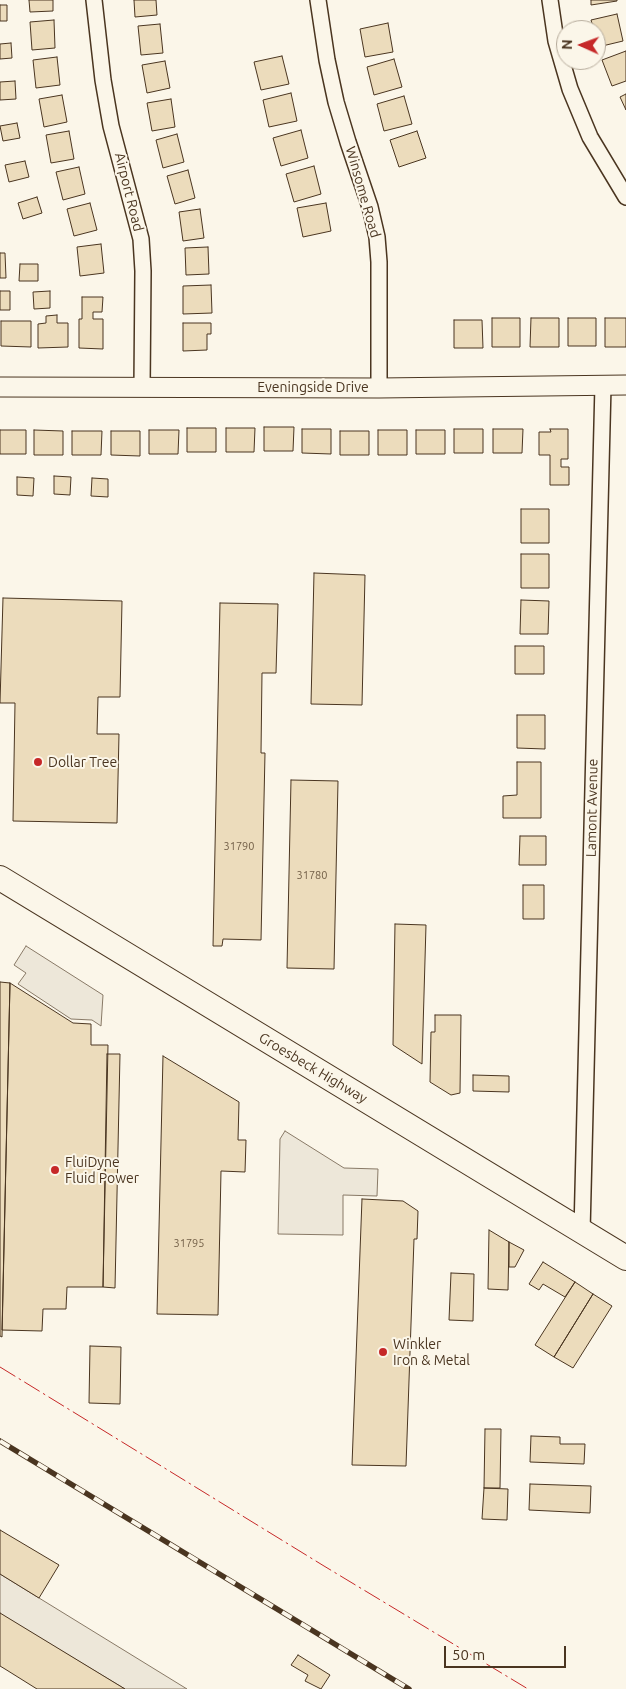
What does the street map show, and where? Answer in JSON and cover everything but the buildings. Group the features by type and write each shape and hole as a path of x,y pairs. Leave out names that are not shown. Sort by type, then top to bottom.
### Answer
{"main road":[{"name":"Groesbeck Highway","path":"0,878 626,1258"}],"street":[{"name":"Airport Road","path":"94,0 103,80 112,126 140,239 143,270 142,387"},
{"name":"Winsome Road","path":"318,0 327,60 336,102 370,208 377,237 379,262 380,388"},
{"path":"550,0 556,41 570,89 590,137 626,197"},
{"name":"Eveningside Drive","path":"0,387 380,388 626,385"},
{"name":"Lamont Avenue","path":"582,1231 603,386"}],"shaded area":[{"path":"26,946 103,995 101,1026 92,1020 71,1019 18,984 26,973 14,965"},
{"path":"285,1131 344,1168 378,1169 377,1196 343,1195 343,1235 278,1234 280,1139"},
{"path":"0,1574 187,1689 125,1689 0,1614"}],"railway":[{"path":"0,1441 409,1689"}],"power":[{"path":"0,1367 528,1689"}],"place":[{"name":"Dollar Tree","path":"38,762"},
{"name":"FluiDyne Fluid Power","path":"55,1170"},
{"name":"Winkler Iron & Metal","path":"383,1352"}]}
